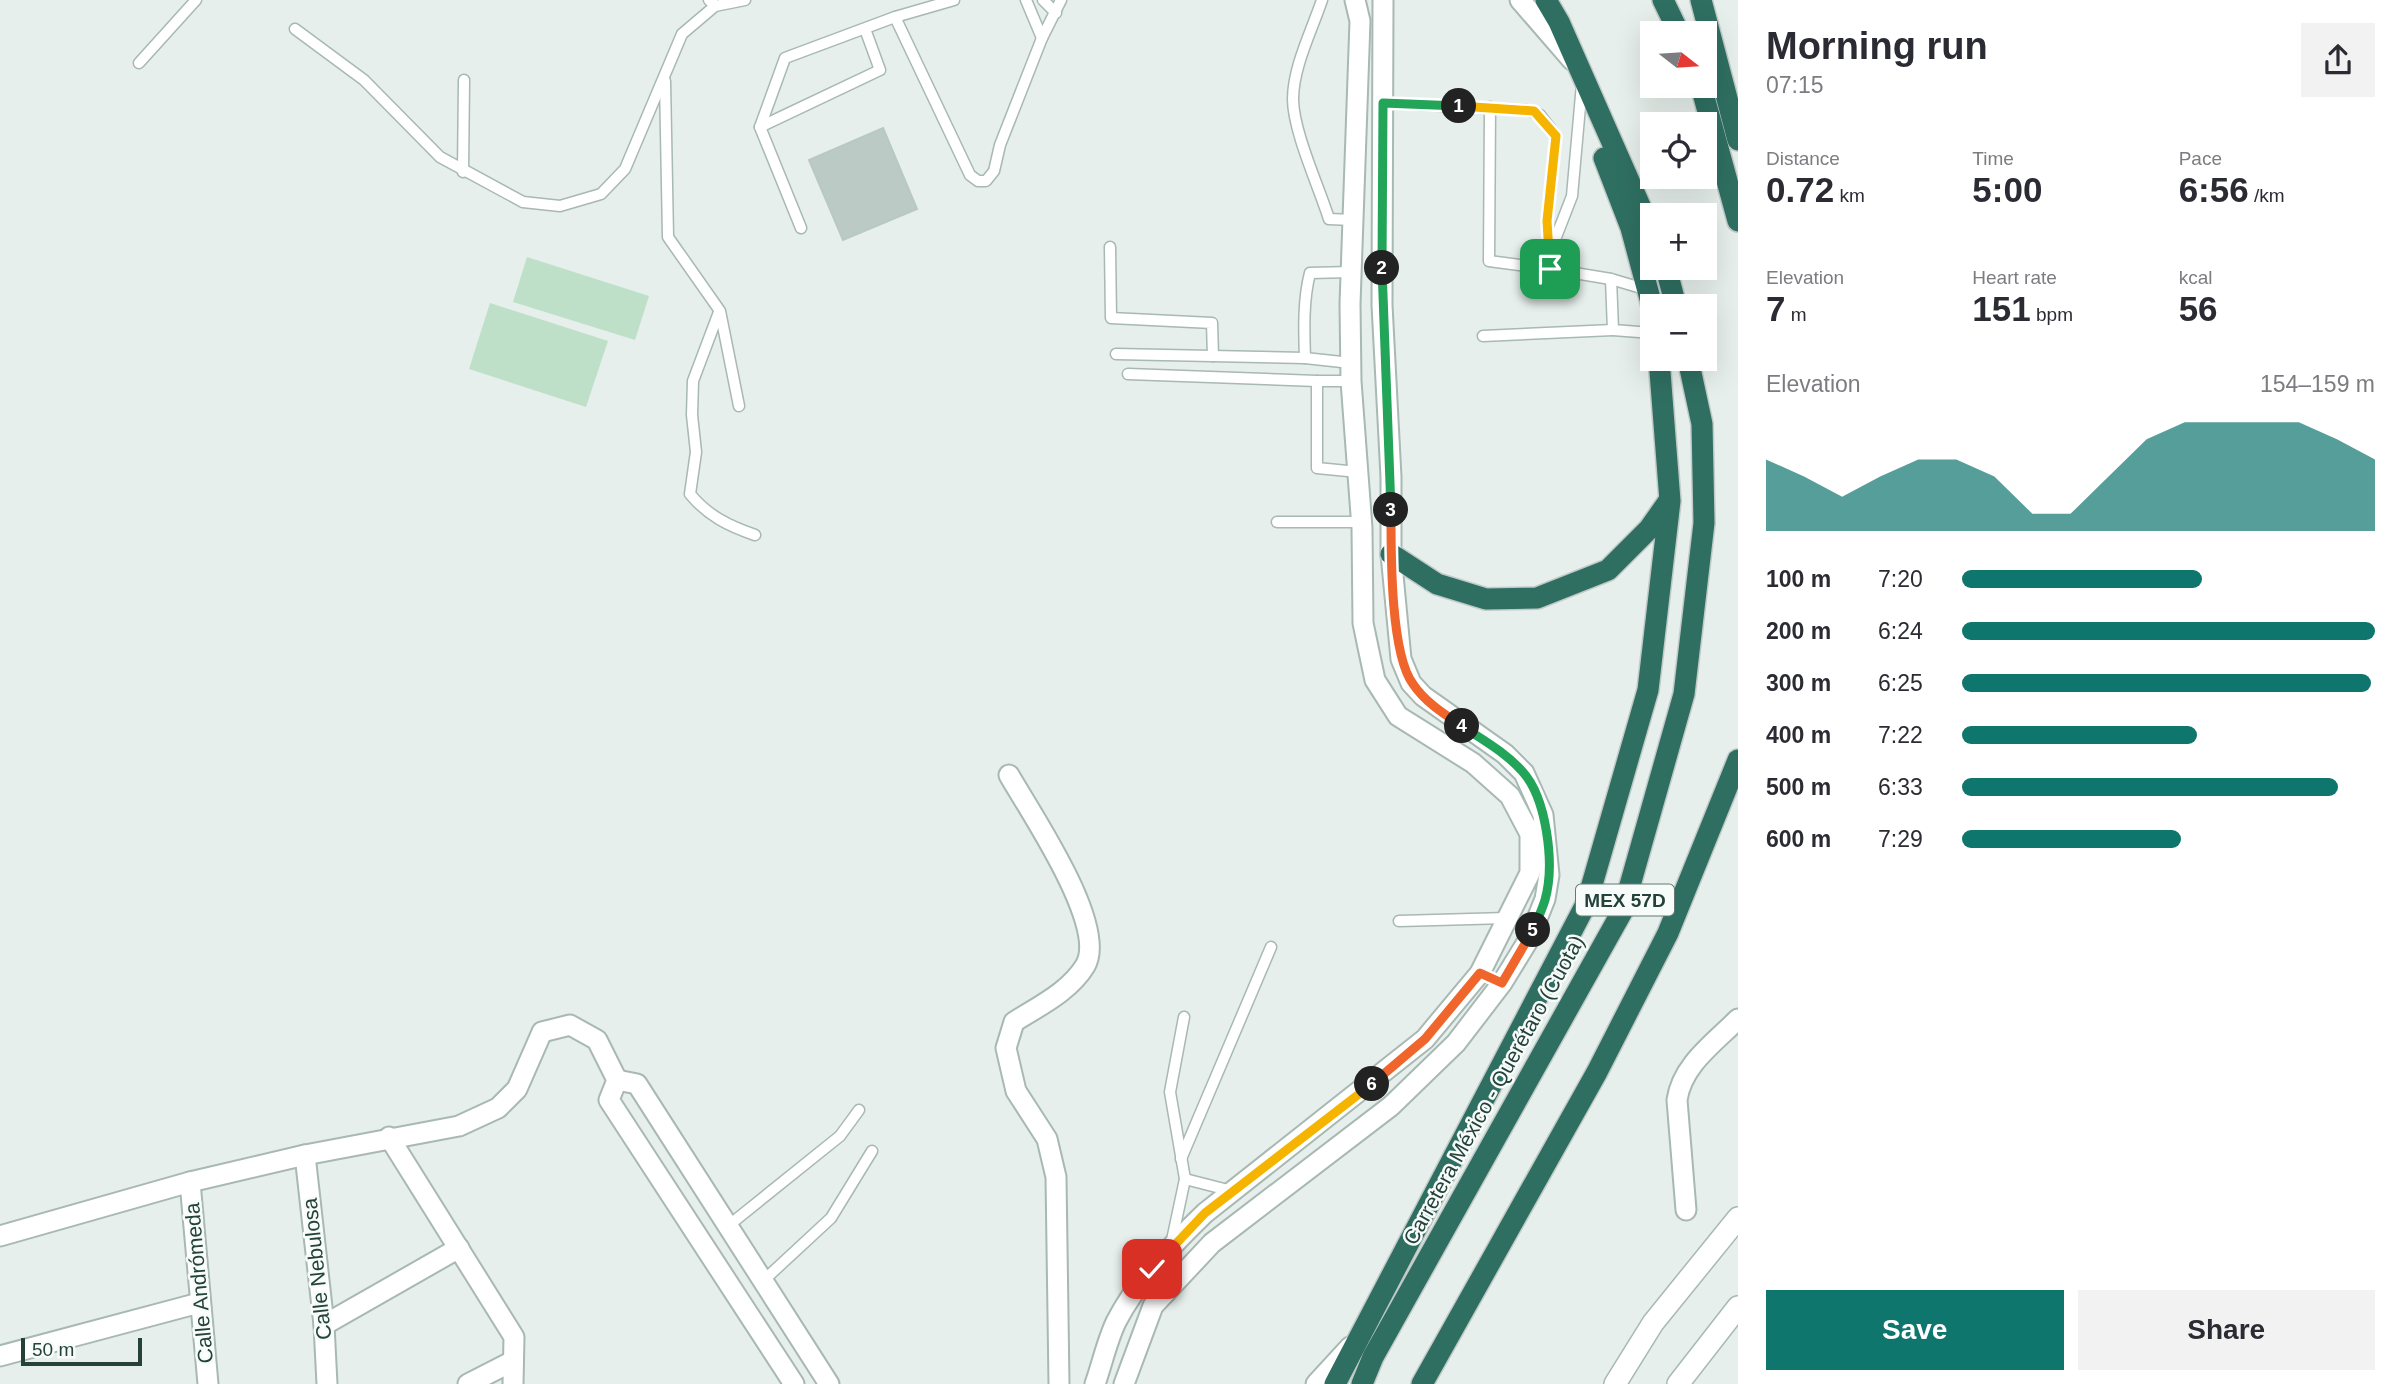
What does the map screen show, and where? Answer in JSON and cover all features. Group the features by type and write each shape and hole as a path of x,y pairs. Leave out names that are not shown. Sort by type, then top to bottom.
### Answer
{"highway":[{"path":"1546,0 1640,206"},
{"path":"1662,0 1673,21"},
{"path":"1701,0 1738,139"},
{"path":"1584,79 1604,156 1631,228 1650,294"},
{"path":"1704,98 1738,221"},
{"path":"1335,1384 1587,902 1648,690 1670,501 1660,371"},
{"name":"Carretera México - Querétaro (Cuota)","path":"1362,1384 1373,1357 1622,910 1684,694 1704,523 1702,424 1691,371"},
{"path":"1391,554 1437,584 1474,596 1486,599 1537,598 1608,570 1649,529 1670,501"},
{"name":"MEX 57D","path":"1422,1384 1597,1072 1668,933 1738,760"}],"street":[{"path":"1095,1384 1116,1322 1171,1247 1205,1213 1425,1039 1480,973 1530,873 1527,826 1510,796 1473,763 1398,716 1375,680 1363,623 1362,522 1351,372 1350,304 1360,21 1355,0"},
{"path":"1124,1384 1153,1307 1212,1243 1391,1106 1456,1043 1502,983 1529,939 1545,899 1549,876 1543,815 1524,773 1504,754 1444,714 1411,683 1401,659 1391,554 1391,477 1382,305 1383,0"},
{"path":"1520,0 1584,79"},
{"path":"1350,304 1382,305"},
{"path":"1009,775 1082,905 1090,942 1087,964 1064,991 1014,1022 1006,1048 1016,1091 1047,1139 1056,1177 1059,1384"},
{"path":"1480,973 1502,983"},
{"path":"1686,1210 1677,1100 1679,1082 1689,1068 1738,1019"},
{"path":"0,1236 190,1182 389,1137 459,1126 498,1108 517,1089 541,1032 570,1025 597,1040 617,1080 609,1100 794,1384"},
{"path":"617,1080 637,1084 793,1331 830,1384"},
{"path":"389,1137 514,1337 513,1384"},
{"name":"Calle Nebulosa","path":"305,1155 324,1325 327,1384"},
{"path":"1265,1168 1277,1192"},
{"name":"Calle Andrómeda","path":"190,1182 208,1384"},
{"path":"1615,1384 1653,1323 1738,1219"},
{"path":"324,1325 459,1248"},
{"path":"0,1356 199,1303"},
{"path":"1678,1384 1738,1307"},
{"path":"770,1346 793,1331"},
{"path":"1316,1384 1356,1341"},
{"path":"468,1384 513,1361"}],"lane":[{"path":"139,63 196,0"},
{"path":"295,29 364,80 440,157 463,172 523,202 560,206 601,194 625,169 682,34 712,3 745,0"},
{"path":"801,228 760,127 785,58 895,17 954,0"},
{"path":"1026,0 1042,38"},
{"path":"1043,0 1056,13"},
{"path":"895,17 970,175 978,181 986,181 994,171 1000,145 1042,38 1061,0"},
{"path":"1322,0 1300,66 1293,99 1301,137 1329,219 1353,220"},
{"path":"760,127 880,70 864,29"},
{"path":"665,74 668,237 719,312 739,406"},
{"path":"1549,256 1572,196 1584,79"},
{"path":"463,172 464,80"},
{"path":"1383,103 1534,111 1556,136 1549,192 1550,269"},
{"path":"1490,107 1489,261 1611,279 1643,294"},
{"path":"1110,247 1111,318 1212,323 1213,356"},
{"path":"1305,358 1306,287 1310,273 1351,272"},
{"path":"1611,279 1613,330"},
{"path":"719,312 692,380 696,452 690,494 700,506 725,524 755,535"},
{"path":"1483,336 1613,330 1640,332"},
{"path":"1116,354 1305,358 1351,372"},
{"path":"1128,374 1317,380 1351,372"},
{"path":"1317,380 1317,468 1358,472"},
{"path":"1277,522 1362,522"},
{"path":"1399,920 1509,918"},
{"path":"1181,1159 1271,947"},
{"path":"1171,1247 1185,1180 1170,1092 1184,1017"},
{"path":"727,1227 840,1136 859,1110"},
{"path":"762,1282 831,1218 872,1151"},
{"path":"1185,1180 1234,1191"}],"green space":[{"path":"527,257 649,296 635,340 513,302"},
{"path":"490,303 608,341 586,407 469,369"}],"building":[{"path":"883,128 917,209 843,240 809,160"}],"route":[{"path":"1152,1269 1177,1239 1205,1213 1371,1085 1425,1039 1480,973 1502,983 1529,939 1545,899 1549,876 1543,815 1524,773 1504,754 1444,714 1423,696 1411,683 1401,659 1391,554 1391,477 1382,305 1383,103 1527,110 1540,115 1556,136 1547,221 1550,269"}]}
